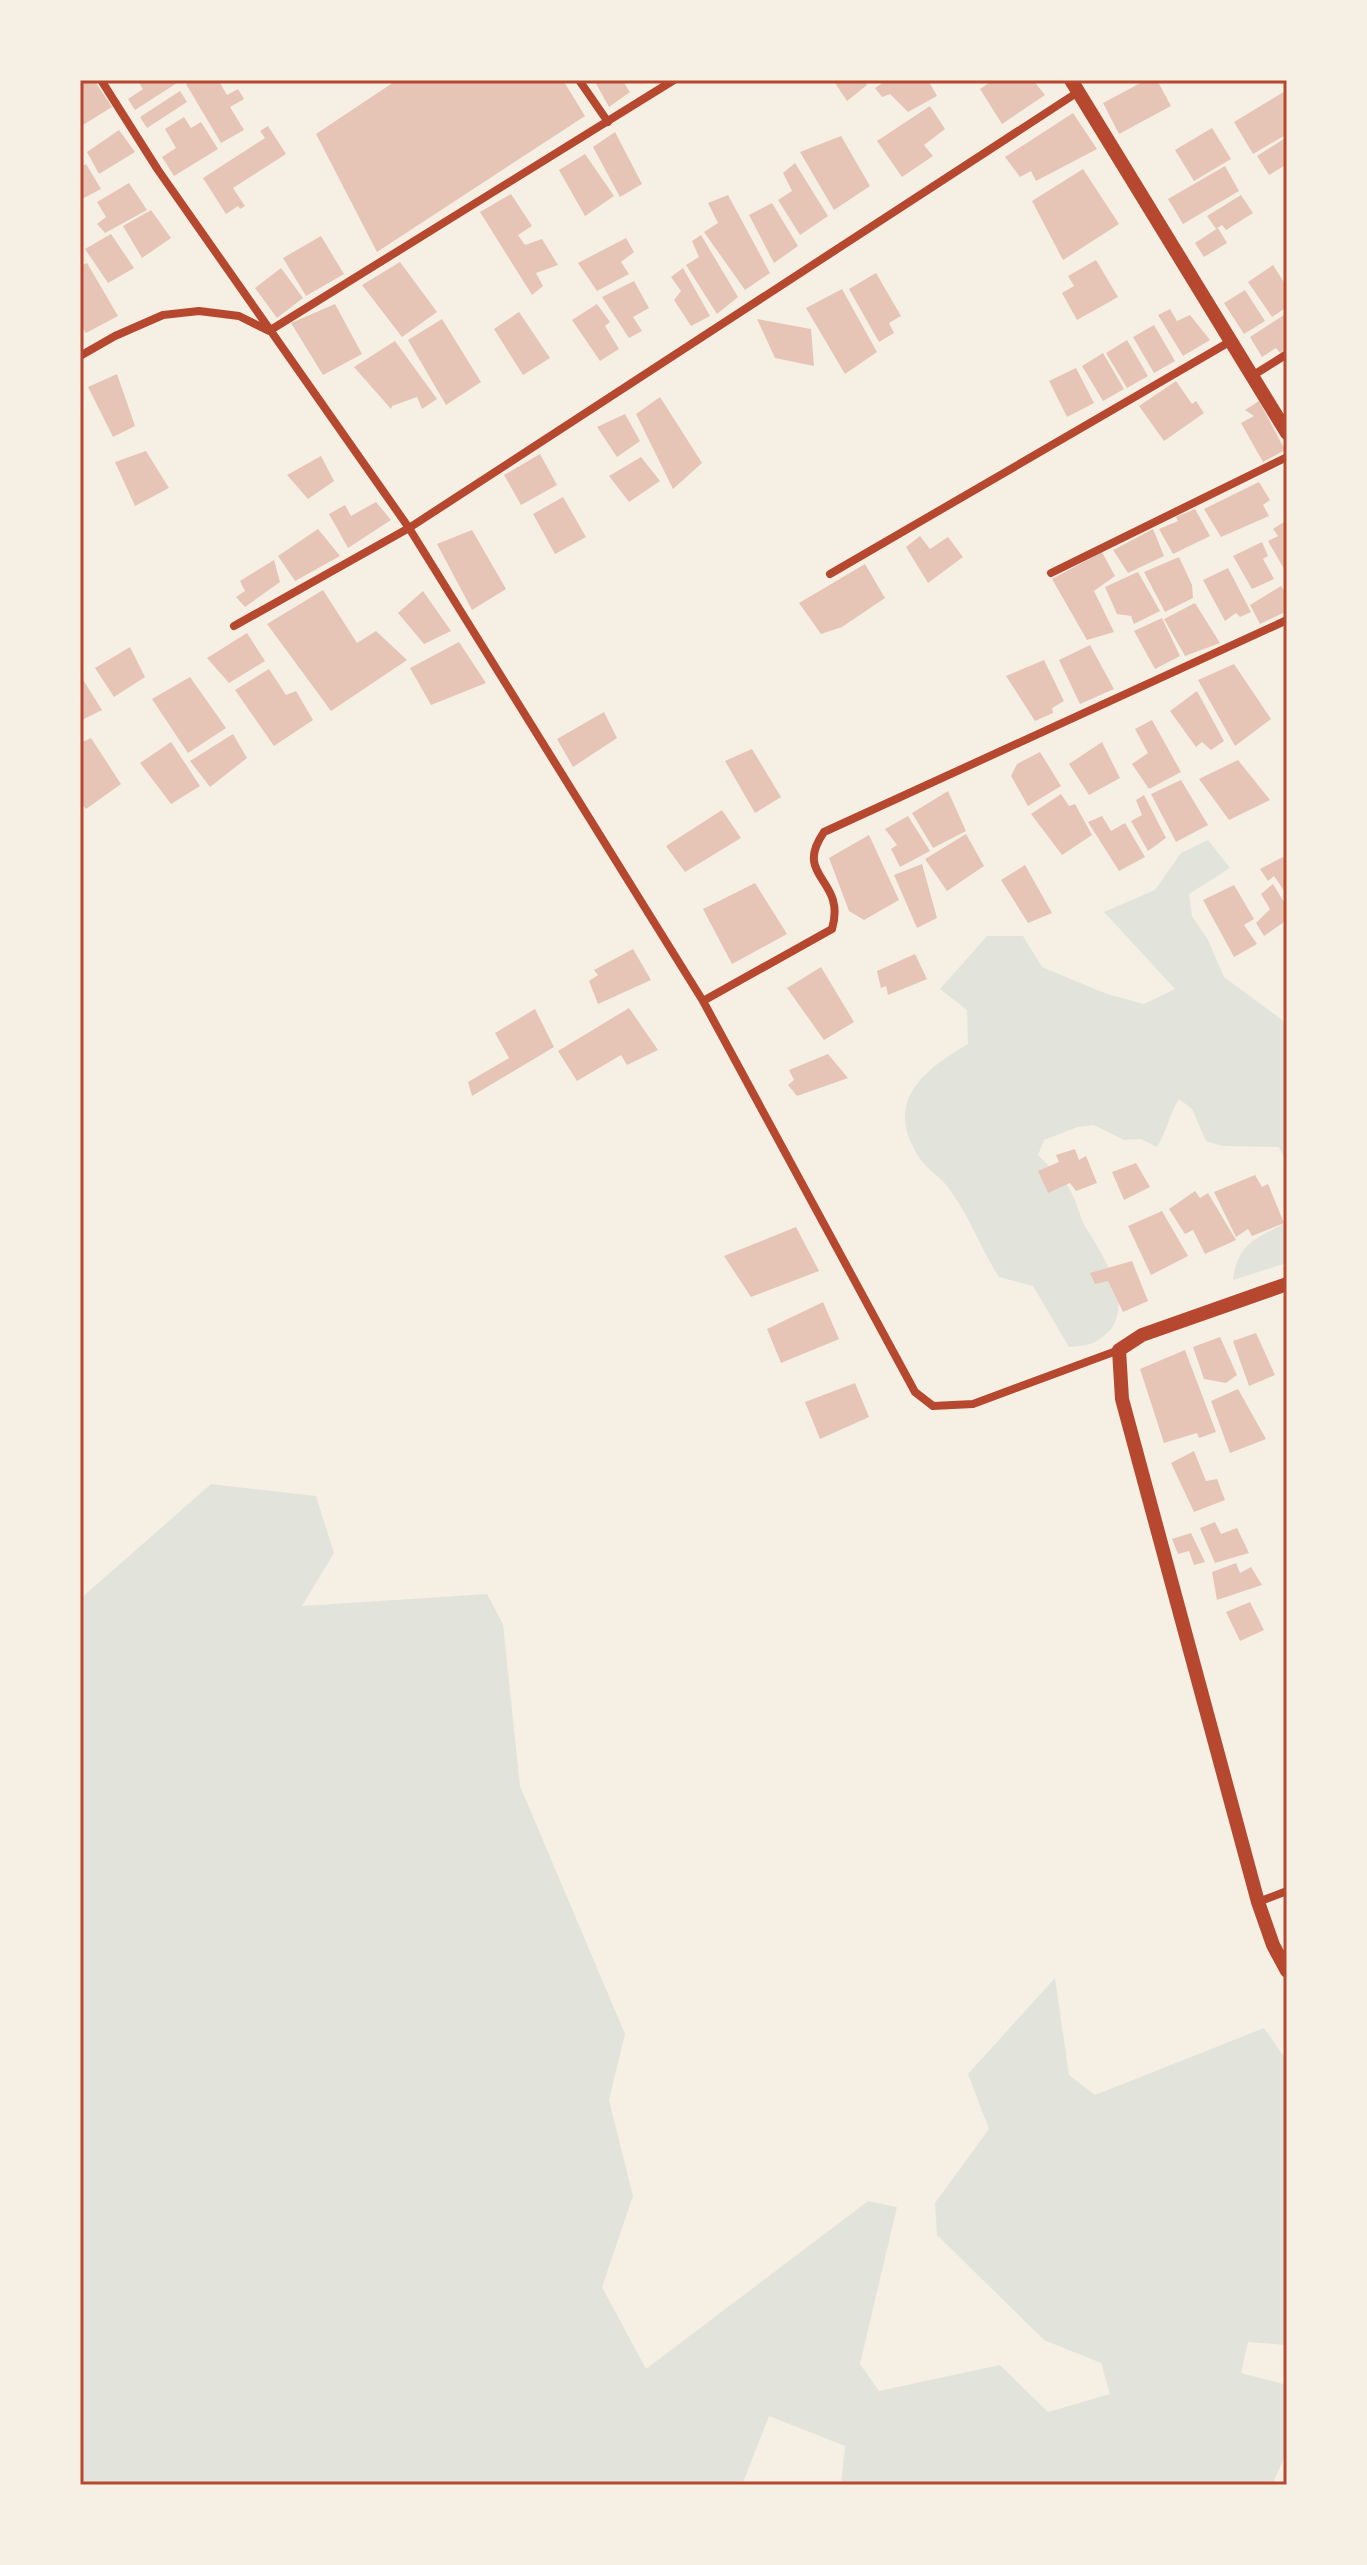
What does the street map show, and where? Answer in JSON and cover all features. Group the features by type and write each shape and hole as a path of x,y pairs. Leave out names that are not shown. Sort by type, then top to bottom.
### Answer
{"main road":[{"path":"1074,86 1287,433"},
{"path":"1287,1284 1142,1335 1119,1350 1122,1399 1258,1902 1273,1945 1287,1971"}],"street":[{"path":"101,80 158,170 409,528 703,1001 915,1392 933,1406 973,1404 1119,1350"},
{"path":"579,80 608,122"},
{"path":"269,331 674,80"},
{"path":"234,626 409,528 1074,86"},
{"path":"80,356 115,336 163,315 199,311 239,316 269,331"},
{"path":"830,574 1231,341"},
{"path":"1252,376 1287,354"},
{"path":"1051,573 1287,457"},
{"path":"703,1001 832,929 836,913 832,892 813,866 814,846 824,832 1287,620"},
{"path":"1258,1902 1287,1891"}],"shaded area":[{"path":"1208,840 1230,868 1189,894 1192,916 1208,940 1224,977 1285,1022 1287,1164 1279,1147 1222,1146 1206,1141 1192,1109 1179,1099 1157,1147 1141,1139 1124,1140 1094,1125 1078,1127 1044,1140 1038,1155 1071,1192 1085,1226 1110,1271 1119,1303 1116,1318 1108,1332 1093,1343 1069,1347 1033,1286 999,1277 955,1197 924,1164 910,1140 905,1122 906,1106 922,1078 968,1044 967,1010 940,989 987,936 1023,936 1042,967 1107,994 1144,1004 1175,989 1104,912 1155,890 1181,853"},
{"path":"1287,1222 1287,1263 1233,1280 1244,1249 1258,1237"},
{"path":"211,1484 316,1496 334,1553 302,1606 487,1594 503,1624 520,1786 625,2034 609,2100 633,2196 602,2287 646,2369 868,2201 897,2207 860,2364 879,2391 1000,2365 1048,2412 1110,2394 1101,2363 1044,2340 937,2235 935,2203 989,2129 968,2074 1055,1978 1069,2075 1095,2095 1264,2028 1287,2061 1287,2345 1248,2342 1241,2373 1287,2385 1287,2452 1272,2485 841,2485 845,2446 769,2416 742,2485 80,2485 80,1599"}],"building":[{"path":"94,80 112,107 83,125 80,121 80,82"},
{"path":"137,80 175,80 177,83 135,110 128,99 143,89"},
{"path":"193,80 225,80 220,83 227,95 238,89 244,99 230,107 244,130 221,143 186,84"},
{"path":"397,80 563,80 585,116 377,252 316,134"},
{"path":"594,80 622,80 630,92 609,107"},
{"path":"833,80 864,80 867,85 847,101"},
{"path":"887,80 928,80 937,96 908,112 890,94 882,97 875,88"},
{"path":"993,80 1033,80 1045,95 1002,124 980,89"},
{"path":"1146,80 1157,80 1171,106 1119,134 1103,103"},
{"path":"1287,90 1287,134 1253,154 1234,122"},
{"path":"180,91 187,102 147,128 140,117"},
{"path":"930,106 945,129 924,145 933,156 902,177 877,141"},
{"path":"1073,113 1097,149 1036,181 1031,171 1020,177 1005,157"},
{"path":"184,117 191,128 201,122 218,149 174,176 162,157 176,148 165,129"},
{"path":"268,126 286,154 233,188 245,206 240,209 238,206 226,214 203,178 265,138 260,131"},
{"path":"1212,128 1231,159 1194,181 1175,150"},
{"path":"119,130 135,152 99,174 87,152"},
{"path":"615,132 642,184 620,197 593,147"},
{"path":"841,136 870,186 834,210 800,152"},
{"path":"1287,137 1287,164 1269,175 1257,156"},
{"path":"585,154 614,196 585,216 559,170"},
{"path":"795,163 828,216 800,235 778,200 792,191 783,173"},
{"path":"86,164 101,189 80,200 80,167"},
{"path":"1225,166 1239,191 1183,224 1168,199"},
{"path":"1083,169 1119,224 1063,260 1032,201"},
{"path":"129,183 147,210 105,233 97,224 106,217 97,202"},
{"path":"511,194 532,226 518,235 525,245 542,239 558,265 536,273 543,286 532,295 480,212"},
{"path":"728,195 770,273 745,290 704,232 718,223 708,203"},
{"path":"1241,195 1253,213 1226,230 1222,225 1216,229 1207,216"},
{"path":"772,203 798,246 774,263 749,215"},
{"path":"151,210 171,238 142,258 123,226"},
{"path":"1218,228 1227,243 1204,257 1195,243"},
{"path":"111,234 134,268 108,283 85,249"},
{"path":"701,235 738,297 717,314 686,265 699,257 692,241"},
{"path":"321,236 344,274 306,296 283,258"},
{"path":"626,238 634,252 621,262 629,274 597,291 578,263"},
{"path":"1096,260 1118,297 1077,320 1062,293 1074,286 1068,276"},
{"path":"400,262 437,312 402,337 362,285"},
{"path":"87,263 118,316 86,333 80,324 80,266"},
{"path":"1273,265 1287,287 1287,307 1272,317 1248,282"},
{"path":"281,268 303,298 277,318 255,288"},
{"path":"683,268 710,316 691,326 674,300 681,291 671,277"},
{"path":"876,273 901,316 889,323 894,333 879,342 849,289"},
{"path":"634,281 649,308 633,317 642,331 629,338 602,297"},
{"path":"842,289 877,352 845,374 806,308"},
{"path":"1245,290 1265,321 1244,334 1224,303"},
{"path":"335,304 362,354 323,375 291,323"},
{"path":"597,304 610,322 605,326 619,349 600,361 572,320"},
{"path":"1170,309 1177,321 1190,315 1210,340 1183,356 1158,315"},
{"path":"519,312 550,358 523,375 494,329"},
{"path":"1287,313 1287,348 1280,353 1276,348 1262,357 1250,337"},
{"path":"442,319 481,382 446,405 408,340"},
{"path":"757,319 811,329 814,366 775,358"},
{"path":"1154,325 1175,361 1154,373 1133,337"},
{"path":"1127,340 1148,376 1127,388 1106,353"},
{"path":"395,341 437,399 422,409 417,397 391,409 354,367"},
{"path":"1103,353 1124,389 1103,401 1082,366"},
{"path":"1076,368 1094,403 1067,417 1049,381"},
{"path":"117,374 135,426 113,437 88,387"},
{"path":"1176,381 1192,404 1196,401 1204,413 1164,441 1139,406"},
{"path":"660,397 702,463 673,489 636,414"},
{"path":"1259,401 1285,450 1263,462 1241,423 1254,416 1245,410"},
{"path":"625,414 640,441 617,457 597,427"},
{"path":"146,451 169,488 135,506 115,462"},
{"path":"540,454 557,485 521,505 504,475"},
{"path":"321,456 334,481 308,499 287,475"},
{"path":"641,457 660,481 629,502 609,476"},
{"path":"1259,482 1270,500 1263,505 1269,516 1221,537 1204,509"},
{"path":"563,497 586,537 555,554 533,514"},
{"path":"376,502 391,520 348,548 329,514 345,505 351,516"},
{"path":"1195,509 1210,536 1173,554 1159,529"},
{"path":"1287,520 1287,574 1268,541 1278,536 1273,529"},
{"path":"318,529 340,556 295,581 278,556"},
{"path":"1153,529 1164,556 1128,573 1113,550"},
{"path":"472,530 506,589 472,610 437,544"},
{"path":"920,536 930,549 948,537 963,557 928,583 906,547"},
{"path":"1262,542 1268,556 1263,559 1274,579 1252,589 1233,556"},
{"path":"1102,552 1115,576 1094,591 1114,632 1087,640 1052,579"},
{"path":"1179,557 1192,585 1193,598 1165,612 1144,572"},
{"path":"274,560 280,582 245,607 236,597 245,591 240,581"},
{"path":"865,564 885,598 842,627 821,634 799,603"},
{"path":"1228,568 1251,612 1240,617 1236,613 1225,621 1203,580"},
{"path":"1138,572 1160,611 1134,624 1131,616 1117,614 1105,587"},
{"path":"1281,586 1287,596 1287,611 1260,624 1250,605"},
{"path":"323,590 357,643 376,631 407,660 331,711 267,624"},
{"path":"423,591 451,631 424,644 398,613"},
{"path":"1195,603 1220,643 1185,656 1164,619"},
{"path":"1162,618 1180,656 1155,669 1134,631"},
{"path":"247,633 265,661 229,683 207,658"},
{"path":"459,642 486,683 431,705 410,668"},
{"path":"1090,645 1114,689 1080,704 1059,660"},
{"path":"130,647 145,677 114,697 95,668"},
{"path":"1044,660 1064,701 1052,708 1053,713 1035,721 1006,676"},
{"path":"1234,664 1271,719 1235,746 1198,680"},
{"path":"269,669 286,695 296,691 313,720 274,746 235,690"},
{"path":"80,675 102,710 80,721"},
{"path":"190,677 226,728 188,753 152,699"},
{"path":"1197,691 1224,741 1211,750 1202,742 1196,747 1170,711"},
{"path":"604,712 617,738 573,767 557,739"},
{"path":"1152,720 1181,772 1149,789 1132,764 1148,753 1135,729"},
{"path":"233,734 247,758 210,787 190,761"},
{"path":"91,738 121,784 86,809 80,802 80,743"},
{"path":"171,742 200,786 171,804 140,763"},
{"path":"1102,742 1120,778 1089,795 1069,764"},
{"path":"752,749 781,797 755,813 725,761"},
{"path":"1040,752 1061,786 1028,806 1011,776 1017,764"},
{"path":"1238,760 1270,800 1229,820 1199,779"},
{"path":"1181,780 1208,825 1176,842 1151,794"},
{"path":"948,791 966,831 933,848 912,813"},
{"path":"1061,794 1069,806 1075,804 1092,835 1062,855 1031,814"},
{"path":"1144,795 1166,838 1148,851 1131,821 1142,815 1136,800"},
{"path":"722,810 741,838 685,872 666,846"},
{"path":"908,816 930,851 900,867 891,849 897,845 885,829"},
{"path":"1102,816 1111,831 1125,823 1145,857 1119,871 1088,822"},
{"path":"966,834 984,866 947,891 925,859"},
{"path":"869,835 899,900 864,920 849,911 829,858"},
{"path":"1287,855 1287,895 1274,876 1268,881 1260,869"},
{"path":"922,864 937,918 917,928 894,875"},
{"path":"1025,865 1052,913 1028,923 1001,880"},
{"path":"755,883 787,934 732,964 703,909"},
{"path":"1273,884 1287,907 1287,920 1264,936 1256,923 1270,909 1261,894"},
{"path":"1234,885 1254,919 1244,925 1257,944 1234,957 1203,900"},
{"path":"633,949 651,980 598,1004 589,981 598,975 594,970"},
{"path":"915,954 927,979 888,995 886,986 881,988 877,971"},
{"path":"821,967 854,1022 824,1040 787,988"},
{"path":"629,1008 658,1050 627,1065 621,1055 577,1081 558,1051"},
{"path":"535,1009 554,1047 472,1096 468,1082 509,1058 495,1033"},
{"path":"828,1054 848,1078 797,1096 788,1085 794,1080 789,1070"},
{"path":"1075,1149 1079,1160 1086,1156 1097,1183 1076,1191 1070,1183 1048,1193 1038,1171 1059,1162 1056,1155"},
{"path":"1136,1163 1150,1187 1124,1200 1112,1172"},
{"path":"1255,1175 1262,1187 1268,1184 1284,1223 1252,1236 1248,1229 1236,1237 1214,1192"},
{"path":"1195,1191 1200,1198 1208,1193 1236,1240 1205,1254 1193,1230 1185,1234 1169,1209"},
{"path":"1162,1211 1188,1256 1151,1275 1128,1226"},
{"path":"796,1227 819,1271 751,1297 724,1256"},
{"path":"1132,1261 1148,1301 1123,1312 1108,1281 1095,1284 1090,1273"},
{"path":"823,1302 839,1339 781,1363 767,1329"},
{"path":"1256,1333 1275,1375 1249,1386 1233,1341"},
{"path":"1220,1337 1237,1375 1226,1383 1204,1379 1193,1347"},
{"path":"1185,1350 1216,1432 1199,1438 1197,1433 1164,1443 1140,1369"},
{"path":"855,1383 869,1417 820,1439 805,1402"},
{"path":"1238,1389 1266,1439 1230,1453 1211,1401"},
{"path":"1194,1451 1206,1481 1217,1479 1225,1500 1194,1512 1171,1463"},
{"path":"1215,1522 1221,1534 1237,1528 1249,1553 1215,1563 1200,1528"},
{"path":"1191,1533 1205,1562 1194,1565 1189,1551 1178,1554 1172,1539"},
{"path":"1236,1563 1240,1573 1251,1567 1262,1585 1217,1600 1212,1572"},
{"path":"1250,1602 1264,1630 1240,1641 1226,1612"}]}
